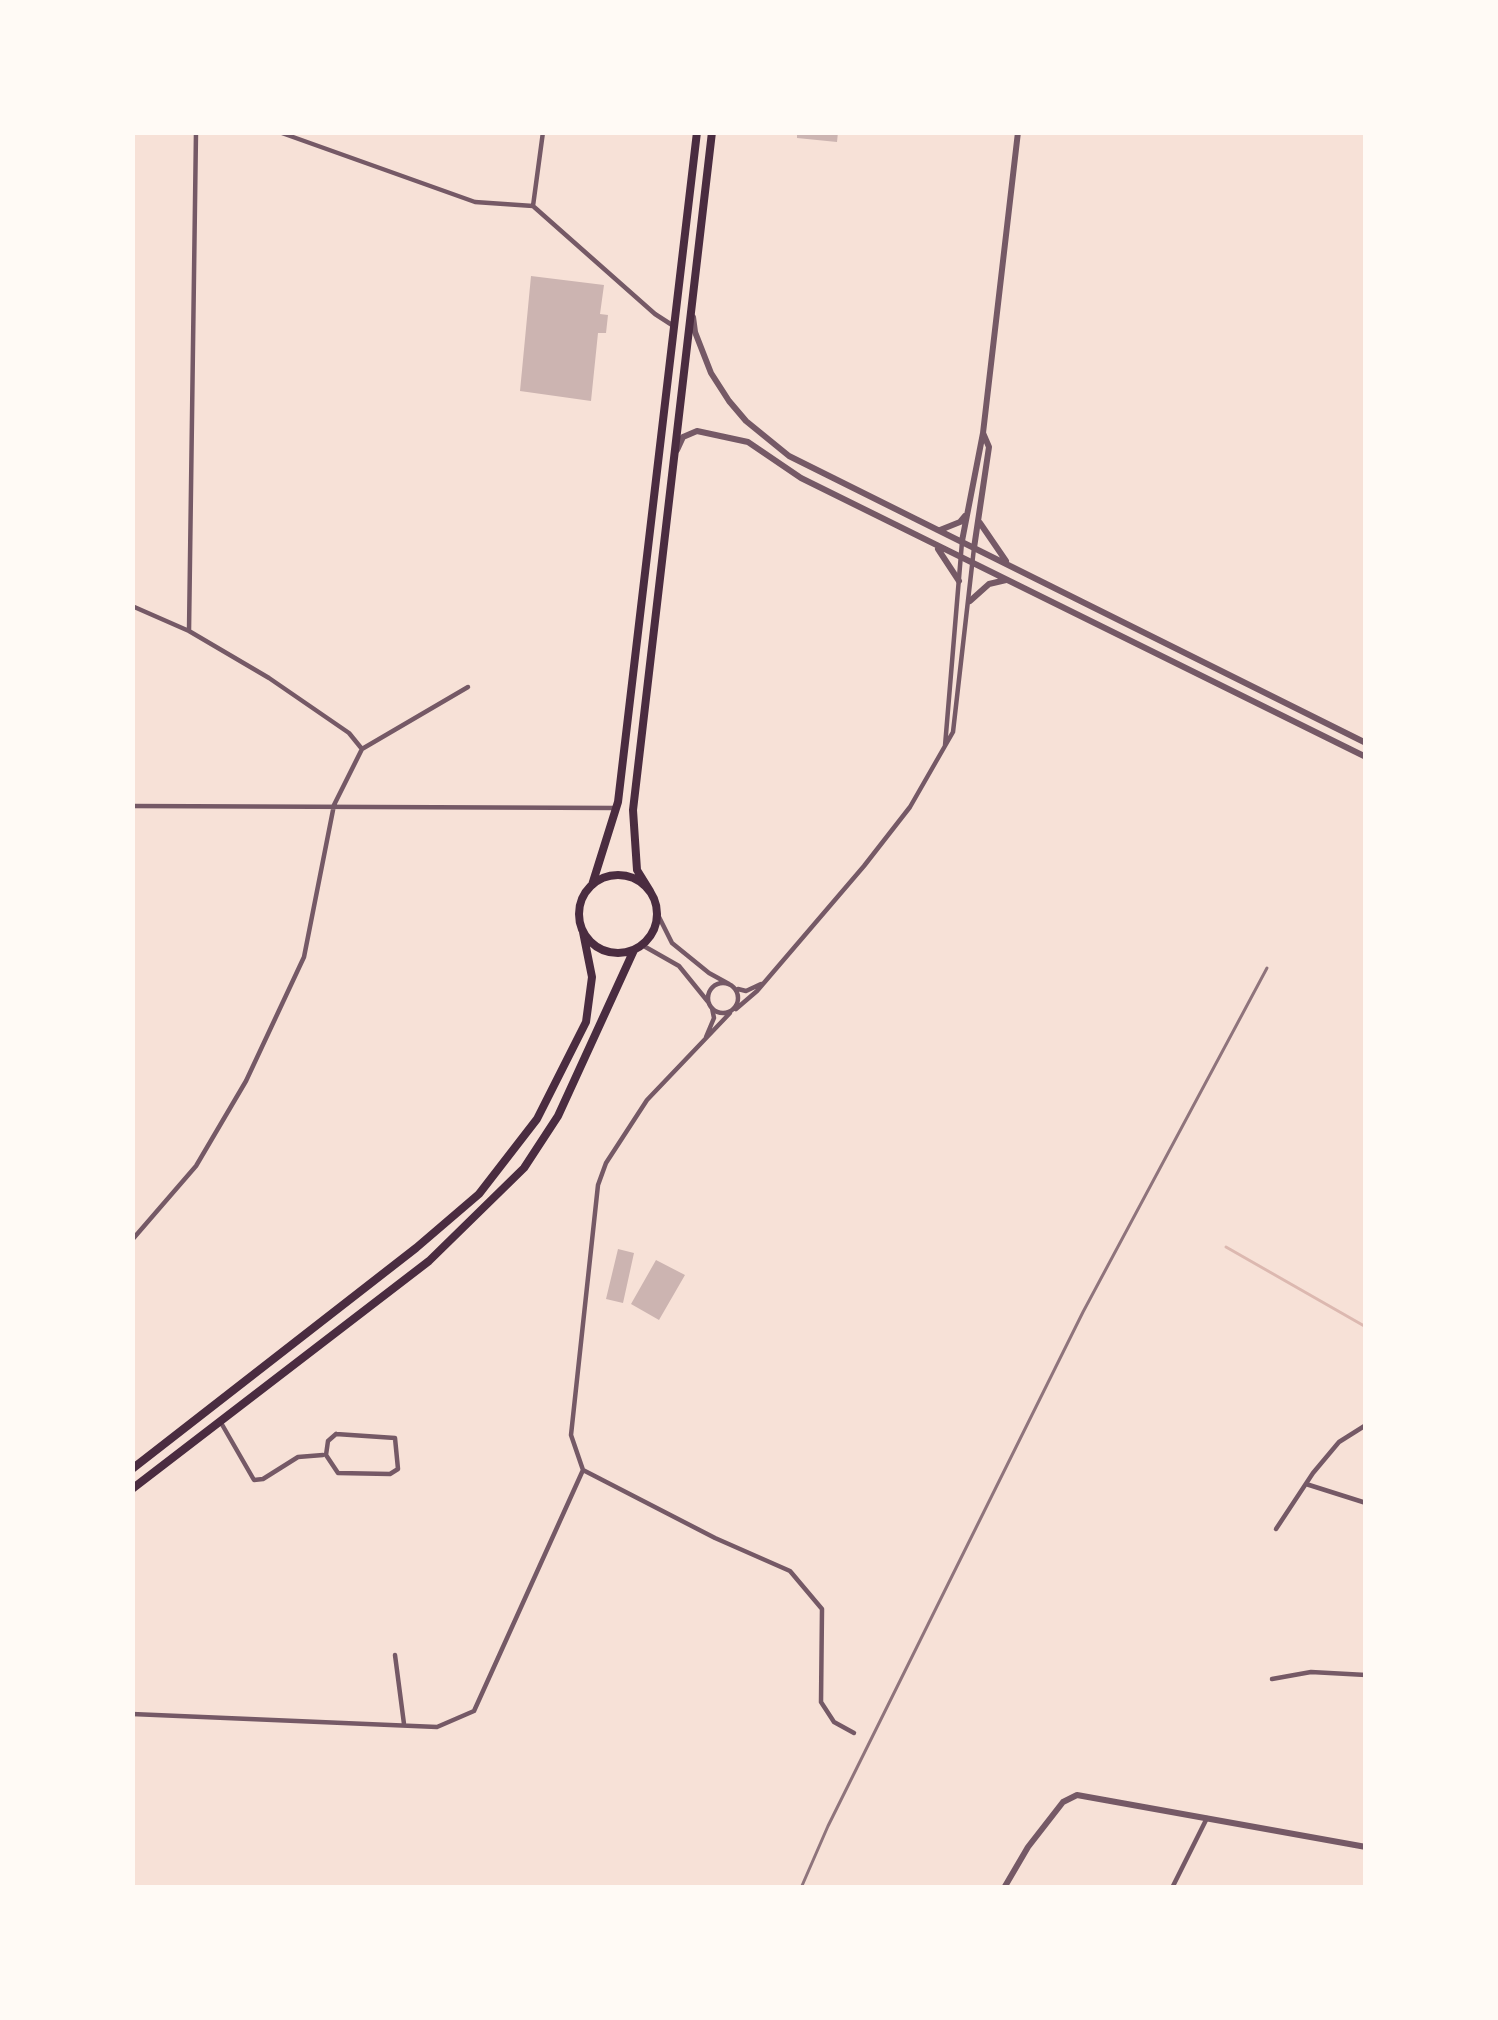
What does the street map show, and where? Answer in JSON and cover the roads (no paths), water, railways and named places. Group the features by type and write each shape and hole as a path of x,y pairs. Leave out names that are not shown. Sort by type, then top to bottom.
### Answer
{"main road":[{"path":"132,1469 479,1194 537,1119 586,1022 592,976 579,911 617,808 697,132"},
{"path":"132,1489 429,1261 524,1168 558,1116 638,948 655,929 658,915 638,869 633,810 712,132"},
{"path":"592,885 622,875 650,891"},
{"path":"583,932 605,951 638,948"}],"street":[{"path":"189,631 196,132"},
{"path":"279,132 475,202 533,206 672,325"},
{"path":"533,206 543,132"},
{"path":"945,746 962,542 983,433 1018,132"},
{"path":"692,304 694,332 711,374 746,421 812,469 1366,743"},
{"path":"674,459 683,437 697,430 736,438 801,478 1366,757"},
{"path":"132,1714 437,1726 474,1711 583,1471 571,1436 598,1186 606,1163 647,1100 766,981 910,807 953,732 988,447 983,433"},
{"path":"938,530 959,522 967,513"},
{"path":"978,520 1008,565"},
{"path":"936,546 959,581"},
{"path":"970,601 988,584 1006,580"},
{"path":"132,606 189,631 301,700 350,733 362,749"},
{"path":"132,1240 196,1166 246,1081 304,957 334,805 362,749 468,687"},
{"path":"132,806 617,808"},
{"path":"658,915 672,943 709,973 746,991 766,981"},
{"path":"638,948 680,966 711,1005 733,1011"},
{"path":"706,1036 714,1018 709,993 714,986 731,985"},
{"path":"731,985 738,996 733,1011"},
{"path":"220,1421 254,1480 263,1480 298,1456 326,1455"},
{"path":"1276,1528 1339,1442 1366,1425"},
{"path":"336,1434 391,1436 397,1442 399,1465 390,1474 347,1475 338,1473 326,1455 328,1441 336,1434"},
{"path":"583,1471 790,1571 822,1609 821,1702 834,1722 854,1733"},
{"path":"1306,1484 1366,1503"},
{"path":"395,1655 404,1724"},
{"path":"1272,1678 1311,1672 1366,1675"},
{"path":"1004,1888 1028,1847 1071,1796 1366,1847"},
{"path":"1172,1888 1207,1818"}],"waterway":[{"path":"1226,1247 1366,1327"}],"railway":[{"path":"801,1888 1083,1312 1267,968"}]}
